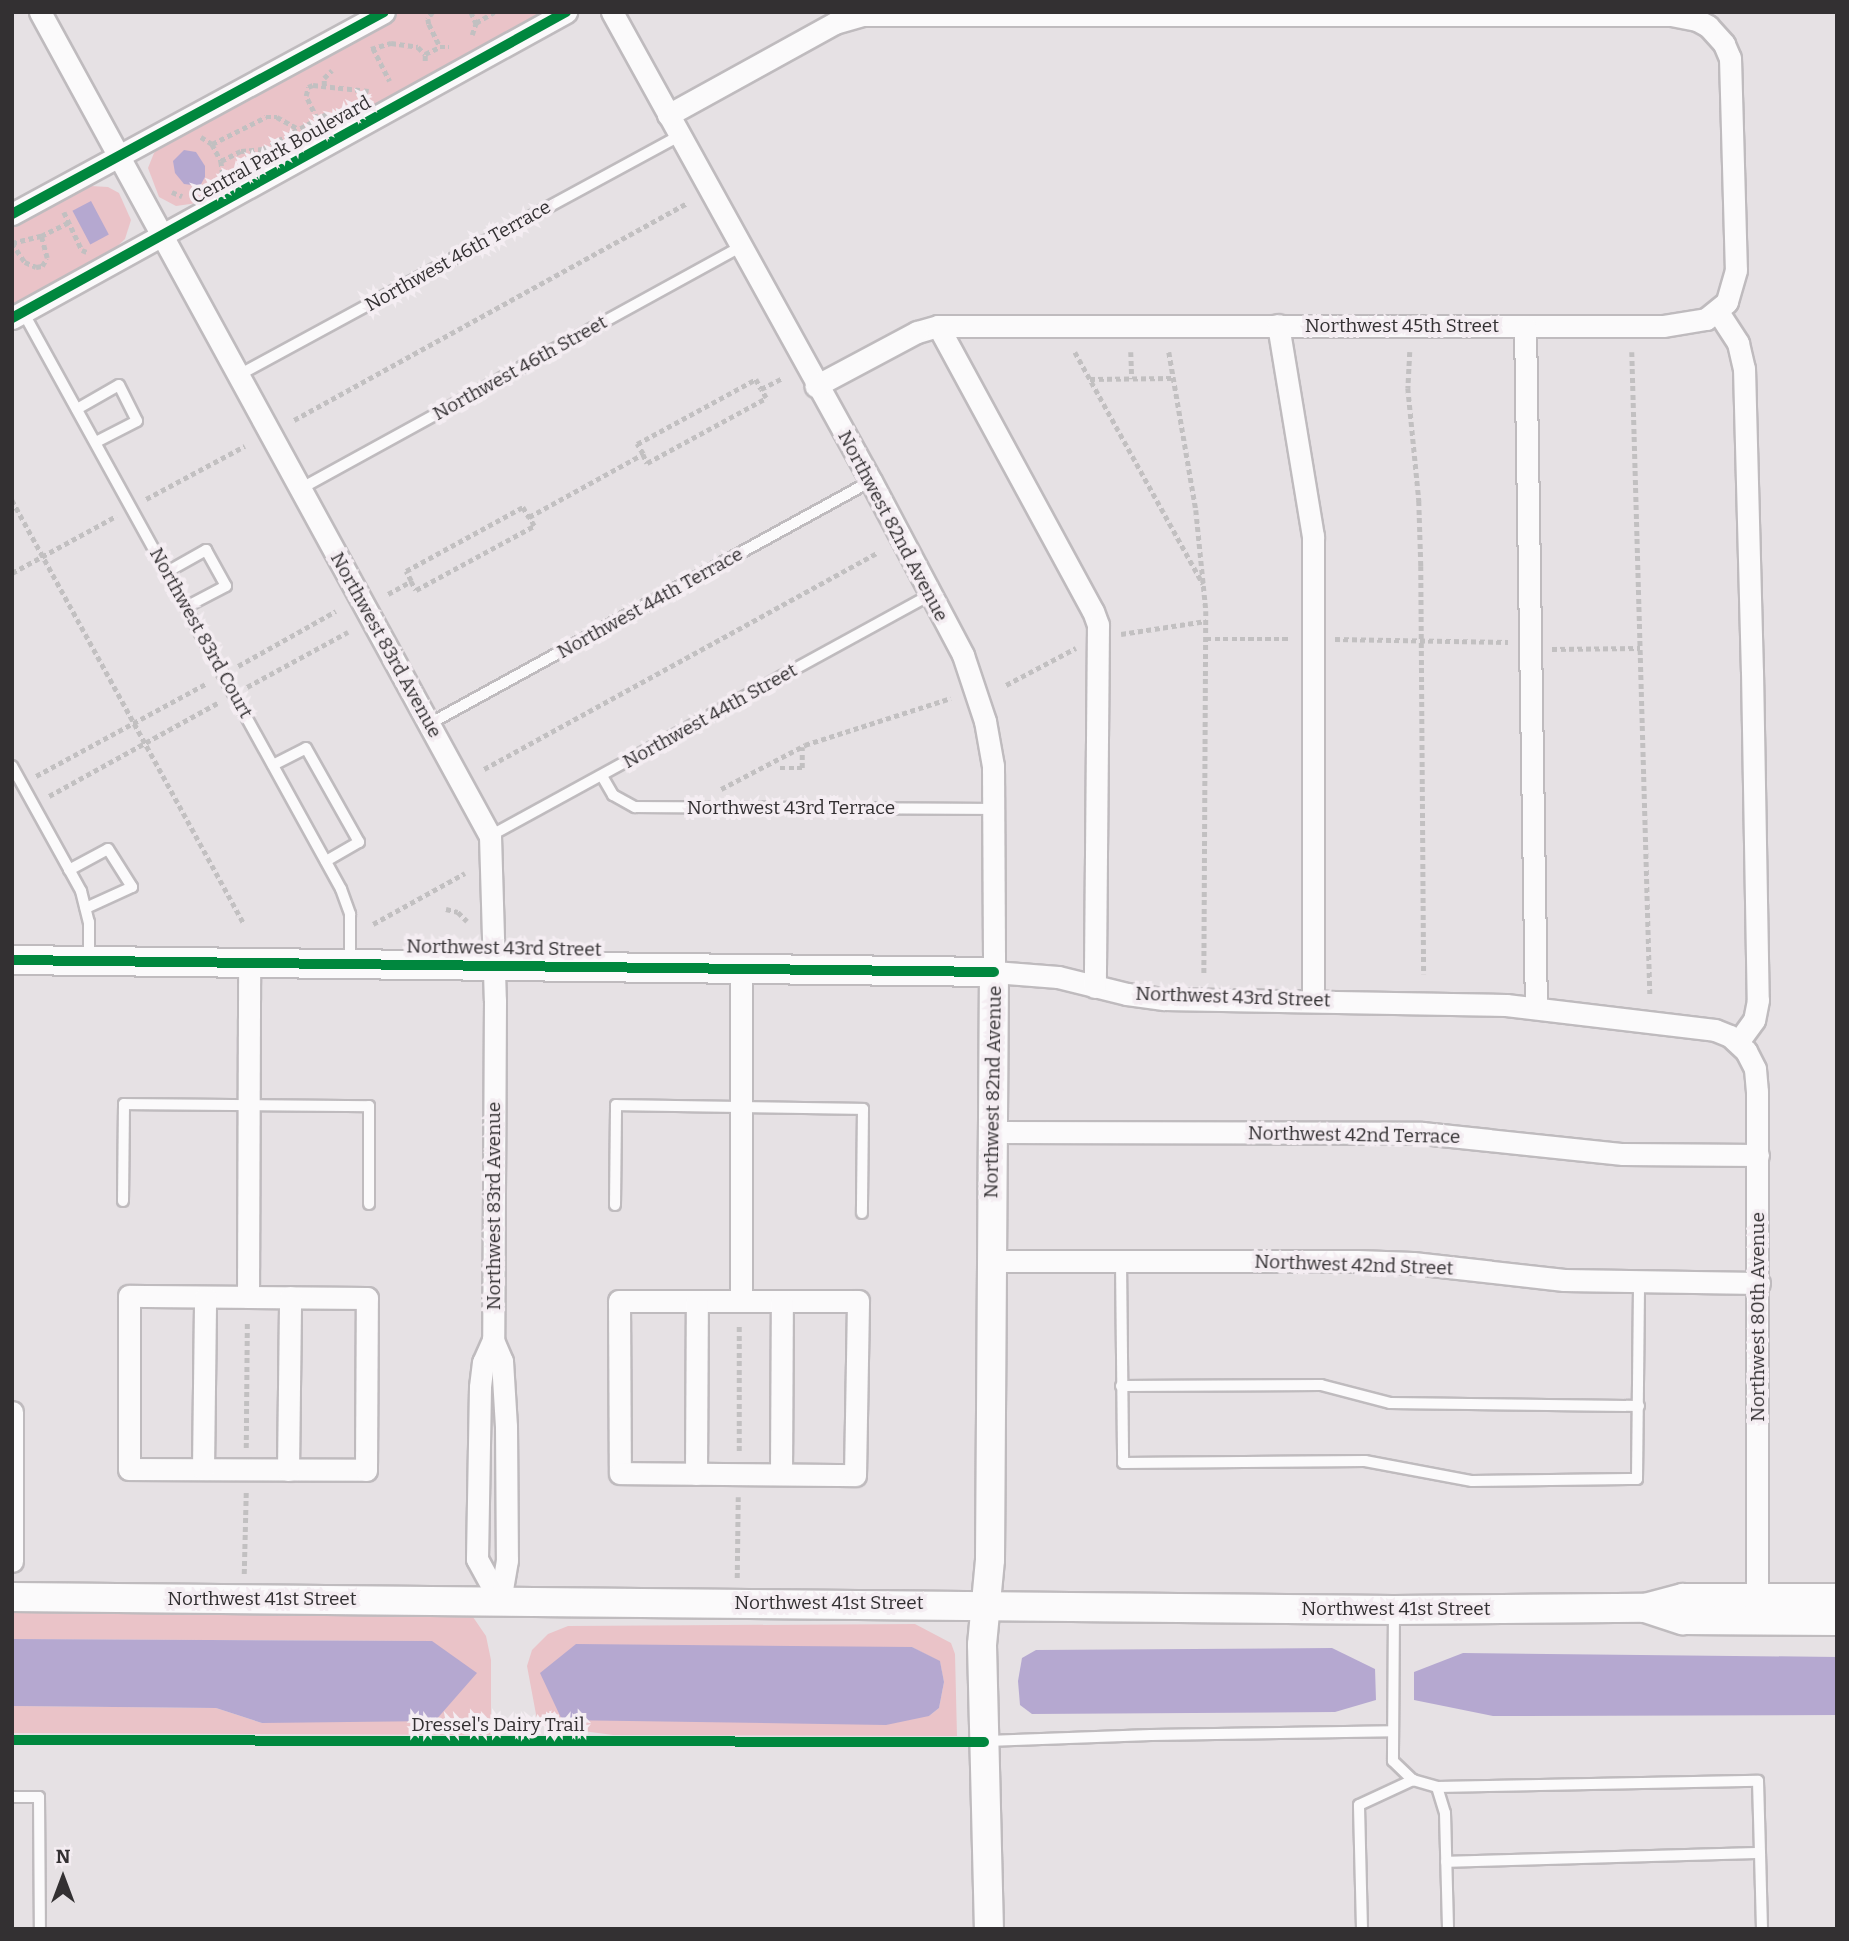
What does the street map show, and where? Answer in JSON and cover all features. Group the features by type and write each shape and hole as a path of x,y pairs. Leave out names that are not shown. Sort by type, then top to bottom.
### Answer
{"street":[{"path":"12,215 384,12"},
{"name":"Central Park Boulevard","path":"18,315 566,12"},
{"name":"Northwest 82nd Avenue","path":"612,12 871,481 963,655 979,699 993,766 995,809 990,1560 982,1645 989,1929"},
{"name":"Northwest 83rd Avenue","path":"43,13 118,157 490,836 495,965 493,1340 502,1361 506,1426 507,1560 500,1601"},
{"path":"668,115 835,23 863,15 1671,15 1697,20 1720,39 1731,70 1736,270 1733,290 1717,312 1738,343 1744,368 1758,1000 1754,1020 1738,1042"},
{"name":"Northwest 45th Street","path":"817,386 917,332 939,326 1679,326 1706,319 1717,312"},
{"path":"939,326 1093,611 1098,625 1095,987"},
{"path":"1278,326 1313,536 1313,1001"},
{"path":"1525,326 1536,1008"},
{"name":"Northwest 43rd Street","path":"12,960 994,972 1058,977 1095,987 1164,999 1472,1002 1536,1008 1701,1027 1723,1032 1738,1042"},
{"path":"247,1308 249,962"},
{"path":"740,1311 741,968"},
{"name":"Northwest 80th Avenue","path":"1738,1042 1750,1056 1755,1069 1758,1155 1757,1597"},
{"name":"Northwest 42nd Terrace","path":"992,1132 1422,1133 1623,1154 1758,1155"},
{"name":"Northwest 42nd Street","path":"991,1261 1386,1262 1564,1280 1759,1283"},
{"path":"129,1296 205,1297 247,1308 290,1297 367,1298 366,1470 129,1469 129,1296"},
{"path":"203,1469 205,1297"},
{"path":"288,1470 290,1297"},
{"path":"619,1300 697,1300 740,1311 782,1300 858,1300 855,1475 620,1474 619,1300"},
{"path":"696,1474 697,1300"},
{"path":"781,1474 782,1300"},
{"name":"Northwest 83rd Avenue","path":"493,1340 483,1362 480,1387 477,1559 500,1601"},
{"path":"12,1412 12,1561"},
{"name":"Northwest 41st Street","path":"12,1597 986,1604 1394,1610 1645,1608 1683,1598 1837,1598"},
{"name":"Northwest 41st Street","path":"1645,1608 1683,1620 1837,1620"}],"lane":[{"name":"Northwest 46th Terrace","path":"237,376 679,136"},
{"name":"Northwest 46th Street","path":"300,489 740,247"},
{"name":"Northwest 83rd Court","path":"18,315 77,409 326,861 348,906 351,963"},
{"path":"77,409 118,385 137,421 96,443"},
{"name":"Northwest 44th Terrace","path":"429,724 871,481"},
{"path":"167,572 206,550 226,586 186,607"},
{"name":"Northwest 44th Street","path":"490,836 930,595"},
{"path":"273,765 306,748 359,842 326,861"},
{"path":"12,765 69,870 86,908 89,961"},
{"name":"Northwest 43rd Terrace","path":"602,776 612,795 635,807 995,809"},
{"path":"69,870 108,849 132,887 86,908"},
{"path":"122,1201 124,1104 369,1106 369,1204"},
{"path":"615,1205 616,1105 863,1109 862,1213"},
{"path":"1121,1261 1124,1463 1365,1461 1472,1481 1637,1479 1639,1282"},
{"path":"1121,1386 1321,1385 1390,1403 1639,1406"},
{"path":"1394,1610 1393,1761 1413,1780 1437,1787 1758,1781 1762,1929"},
{"path":"984,1742 1151,1735 1393,1731"},
{"path":"1362,1929 1359,1805 1413,1780"},
{"path":"1437,1787 1445,1813 1448,1929"},
{"path":"12,1797 39,1797 40,1929"},
{"path":"1446,1862 1760,1853"}],"path":[{"path":"433,12 428,19 440,47"},
{"path":"422,65 425,54 440,47 450,47 471,36 476,30 476,23 471,12"},
{"path":"476,23 494,12"},
{"path":"361,54 391,43 418,47 425,54"},
{"path":"373,48 390,81"},
{"path":"324,86 328,72 339,66"},
{"path":"359,97 401,76"},
{"path":"317,119 306,91 313,85 369,91"},
{"path":"221,161 240,151 263,149 338,108"},
{"path":"212,144 266,117 277,117 299,129"},
{"path":"188,136 206,138 212,144 221,161 222,180"},
{"path":"172,192 191,198"},
{"path":"69,204 64,212 82,250 94,251"},
{"path":"293,420 686,204"},
{"path":"41,236 47,258 42,266 36,267 25,262 12,243 41,236 68,223"},
{"path":"1075,352 1204,584"},
{"path":"1131,352 1132,379"},
{"path":"1169,352 1196,510 1204,584 1204,973"},
{"path":"1410,352 1407,380 1420,522 1424,974"},
{"path":"1632,352 1650,994"},
{"path":"761,389 783,378"},
{"path":"1090,379 1173,378"},
{"path":"756,379 766,398 648,463 643,454 637,444 756,379"},
{"path":"143,502 245,446"},
{"path":"529,517 643,454"},
{"path":"12,500 244,923"},
{"path":"523,507 534,526 416,590 411,581 406,571 523,507"},
{"path":"12,573 121,513"},
{"path":"484,769 878,552"},
{"path":"388,594 411,581"},
{"path":"234,669 337,611"},
{"path":"1110,636 1206,621"},
{"path":"245,688 348,632"},
{"path":"1206,639 1303,639"},
{"path":"1327,639 1511,642 1511,645"},
{"path":"1006,685 1081,645"},
{"path":"1544,649 1640,648"},
{"path":"32,778 212,680"},
{"path":"710,795 802,747 951,698"},
{"path":"43,799 223,700"},
{"path":"780,768 802,768 802,747"},
{"path":"373,924 465,873"},
{"path":"446,909 458,912 467,921"},
{"path":"246,1456 247,1308"},
{"path":"739,1459 740,1311"},
{"path":"244,1574 246,1486"},
{"path":"737,1578 738,1489"}],"shaded area":[{"path":"400,12 548,12 204,202 176,206 159,197 148,168 154,153 167,140"},
{"path":"184,150 196,152 205,166 205,177 200,186 184,184 175,173 173,161"},
{"path":"108,187 119,193 131,220 125,239 110,253 12,306 12,225 76,189"},
{"path":"91,201 109,235 90,244 72,211"},
{"path":"12,1605 448,1610 473,1617 486,1636 491,1660 491,1735 12,1733 12,1706 216,1708 262,1723 431,1641 12,1639"},
{"path":"915,1624 951,1643 955,1654 957,1736 613,1735 538,1725 527,1666 532,1650 548,1634 568,1626","holes":["912,1647 940,1662 944,1682 939,1708 929,1716"]},
{"path":"12,1639 432,1641 477,1673 435,1721 262,1723 216,1708 12,1706"},
{"path":"576,1644 912,1647 940,1661 944,1682 939,1708 929,1716 886,1725 562,1720 540,1673"},
{"path":"1332,1648 1375,1669 1376,1700 1335,1712 1032,1714 1020,1705 1018,1681 1022,1658 1036,1650"},
{"path":"1463,1653 1837,1657 1837,1715 1493,1716 1414,1700 1414,1672"}],"cycle path":[{"path":"12,214 384,12"},
{"path":"12,318 566,12"},
{"path":"12,960 994,972"},
{"name":"Dressel's Dairy Trail","path":"12,1740 984,1742"}]}
